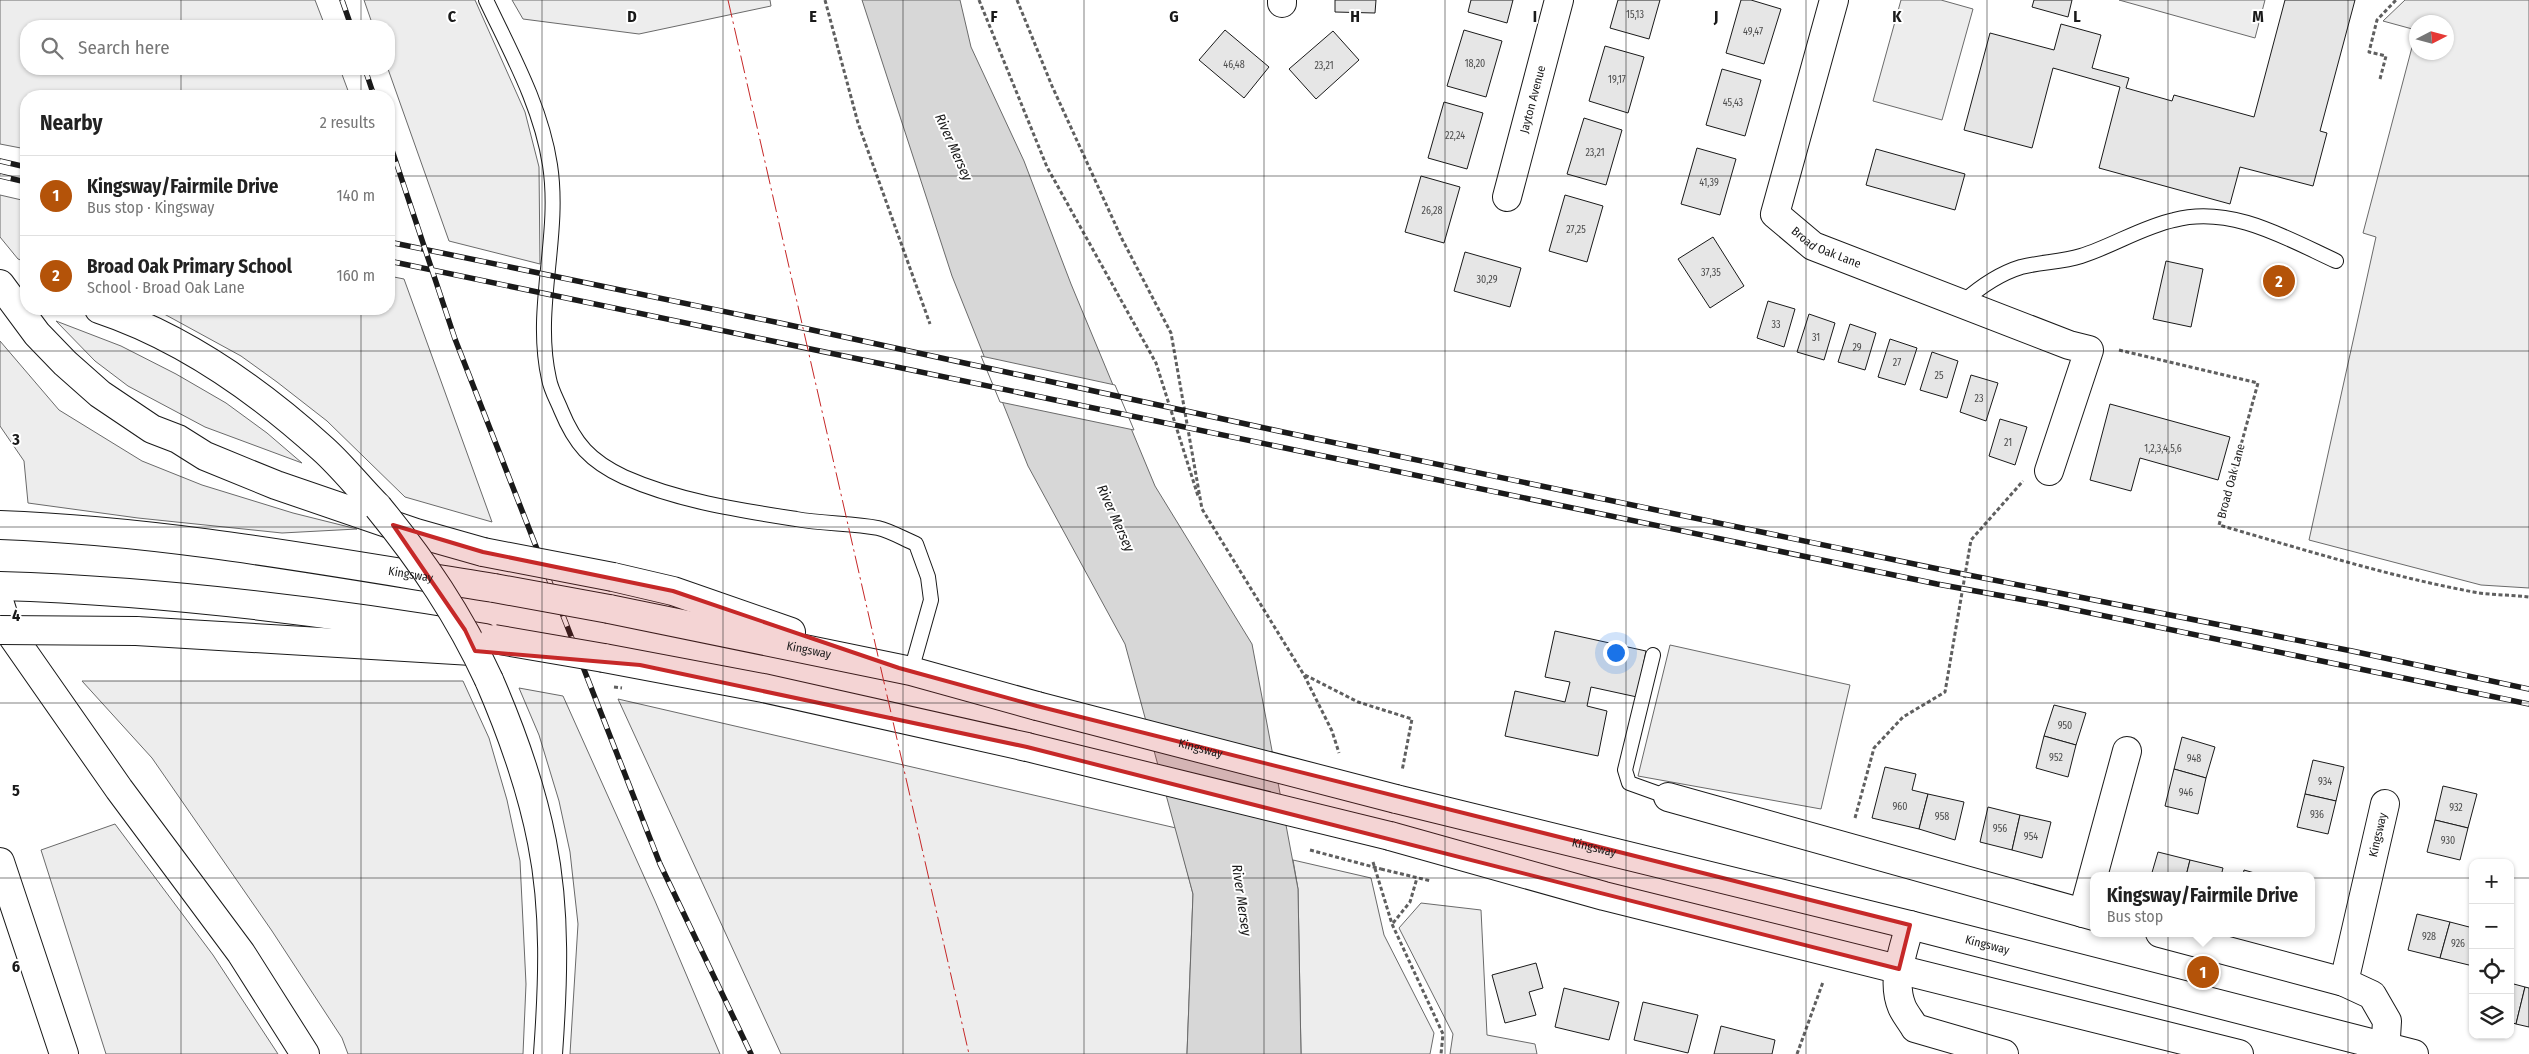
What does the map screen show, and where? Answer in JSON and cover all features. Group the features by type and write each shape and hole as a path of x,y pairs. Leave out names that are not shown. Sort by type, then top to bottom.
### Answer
{"main road":[{"name":"Jayton Avenue","path":"1506,197 1559,0"},
{"name":"Broad Oak Lane","path":"1834,0 1775,214 1813,246 1963,302 2069,345 2088,350"},
{"path":"0,282 20,311"},
{"path":"0,282 20,287"},
{"path":"23,315 32,328 65,363 100,394 152,429 178,439 205,456 276,485 416,533 482,552 613,577 673,592 905,670"},
{"path":"114,315 150,330 223,370 324,450 378,506 407,541 465,630 515,744 543,843 553,952 548,1054"},
{"path":"2049,471 2088,350"},
{"name":"Kingsway","path":"0,525 140,535 289,555 494,588 609,609 905,670 1396,799 1910,925 2386,1050 2414,1054"},
{"path":"0,586 139,594 363,617 496,646 640,665 763,688 1027,747 1390,836 1604,896 2239,1054"},
{"path":"0,604 8,630 118,789 241,953 305,1054"},
{"path":"0,630 136,631 496,646"},
{"path":"2099,872 2127,751"},
{"path":"1668,797 2089,914"},
{"name":"Kingsway","path":"2344,982 2385,804"},
{"path":"0,862 64,1054"},
{"path":"1910,925 1899,969 1898,987 1902,1007 1915,1028 2004,1054"},
{"path":"2175,937 2344,982 2372,994 2387,1021 2386,1050"}],"lane":[{"path":"486,0 537,112 545,136 551,168 552,203 544,333 549,380 567,424 581,448 601,465 659,491 797,520 880,528 916,544 928,577 931,600 905,670"},
{"path":"1963,302 1982,285 2021,267 2080,256 2172,220 2201,215 2229,218 2266,229 2336,261"},
{"path":"1653,655 1625,770 1629,783 1668,797"}],"path":[{"path":"825,0 858,123 930,324"},
{"path":"979,0 1047,167 1156,363 1202,509 1304,675 1332,731 1340,758"},
{"path":"1017,0 1052,86 1122,239 1171,333 1202,509"},
{"path":"2380,79 2386,56 2369,52 2377,20 2396,0"},
{"name":"Broad Oak Lane","path":"2088,350 2119,350 2258,383 2219,525 2338,560 2409,577 2481,593 2529,597"},
{"path":"1846,848 1874,748 1903,717 1945,692 1971,540 2020,483 2049,471"},
{"path":"1304,675 1358,702 1412,718 1404,761"},
{"path":"1371,858 1392,924 1443,1034 1441,1054"},
{"path":"1392,924 1410,902 1417,878"},
{"path":"1797,1054 1825,978"}],"highlighted area":[{"path":"393,525 483,552 673,591 899,668 1037,706 1910,925 1899,969 1027,747 640,665 475,651 465,630"}],"shaded area":[{"path":"0,0 315,0 323,20 20,20 20,75 342,75 348,90 20,90 20,148 0,144"},
{"path":"364,0 475,0 525,112 539,167 540,264 449,241 390,75 395,75 395,20 371,20"},
{"path":"512,0 770,0 771,6 639,34 523,19"},
{"path":"1901,0 1941,0 1973,9 1942,120 1873,101"},
{"path":"2119,0 2265,0 2255,38"},
{"path":"2405,0 2529,0 2529,588 2481,585 2309,540 2376,237 2363,233 2409,59 2454,60 2454,15 2409,15 2409,28 2383,21"},
{"path":"0,195 20,200 20,260 0,237"},
{"path":"395,277 404,279 492,522 405,497 327,421 241,356 166,315 395,315"},
{"path":"56,321 121,346 176,374 226,403 267,433 302,463 205,427 128,386 95,361"},
{"path":"0,341 59,410 142,461 202,485 293,513 357,529 282,533 138,518 28,503 24,461 0,426"},
{"path":"1670,645 1850,685 1821,809 1638,776"},
{"path":"82,681 463,681 489,738 507,800 520,861 526,984 523,1054 348,1054 342,1038 272,931 152,758"},
{"path":"519,688 563,696 655,901 720,1054 570,1054 578,924 570,852 559,801 539,735"},
{"path":"618,699 1176,828 1193,894 1187,1054 781,1054"},
{"path":"115,824 213,955 278,1054 106,1054 41,850"},
{"path":"1293,860 1371,878 1384,935 1434,1033 1430,1054 1301,1054 1298,889"},
{"path":"1421,903 1481,910 1487,1035 1535,1044 1537,1054 1450,1054 1453,1034 1399,928"}],"water":[{"name":"River Mersey","path":"862,0 960,0 971,47 1024,161 1071,284 1155,486 1252,644 1298,889 1301,1054 1187,1054 1193,894 1125,644 1028,466 952,276"}],"pier":[{"path":"981,356 1115,385 1134,430 1000,402"}],"building":[{"path":"1335,0 1376,0 1375,13 1335,12"},
{"path":"1471,0 1513,0 1507,23 1468,12"},
{"path":"1618,0 1660,0 1649,39 1610,28"},
{"path":"1741,0 1751,0 1781,9 1764,64 1726,53"},
{"path":"2034,0 2072,0 2068,17 2032,7"},
{"path":"2285,0 2355,0 2320,131 2327,133 2313,186 2240,167 2230,204 2099,168 2120,87 2053,68 2032,148 1964,130 1990,33 2054,50 2061,24 2101,35 2092,68 2129,78 2126,88 2172,101 2174,95 2254,117"},
{"path":"1225,30 1269,67 1244,98 1199,60"},
{"path":"1464,30 1502,41 1486,97 1447,86"},
{"path":"1333,31 1359,60 1316,99 1289,69"},
{"path":"1605,46 1644,57 1628,113 1589,101"},
{"path":"1722,69 1761,80 1745,136 1706,125"},
{"path":"1444,102 1483,113 1467,169 1428,158"},
{"path":"1584,118 1622,130 1606,185 1567,174"},
{"path":"1697,148 1736,159 1720,215 1681,204"},
{"path":"1876,149 1965,174 1955,210 1866,185"},
{"path":"1421,176 1460,187 1444,243 1405,232"},
{"path":"1565,195 1603,206 1587,262 1549,251"},
{"path":"1713,237 1744,286 1710,308 1678,259"},
{"path":"1465,252 1521,268 1510,307 1454,291"},
{"path":"2166,261 2203,269 2191,327 2153,319"},
{"path":"1768,301 1795,309 1784,347 1757,338"},
{"path":"1809,314 1835,323 1824,360 1797,352"},
{"path":"1850,324 1876,333 1865,370 1838,362"},
{"path":"1890,339 1917,348 1905,385 1878,377"},
{"path":"1932,352 1958,361 1947,398 1920,390"},
{"path":"1971,375 1998,383 1986,421 1960,412"},
{"path":"2110,404 2230,437 2218,480 2140,458 2131,491 2090,480"},
{"path":"2000,419 2027,427 2015,465 1989,456"},
{"path":"1555,631 1646,651 1637,697 1591,687 1587,706 1607,711 1598,756 1505,736 1515,691 1565,702 1570,682 1545,677"},
{"path":"2054,705 2086,713 2076,745 2044,736"},
{"path":"2044,736 2076,745 2068,777 2036,768"},
{"path":"2182,737 2215,747 2206,778 2174,769"},
{"path":"2313,760 2344,767 2336,801 2305,794"},
{"path":"1885,767 1916,774 1912,790 1928,794 1919,829 1872,818"},
{"path":"2174,769 2206,778 2198,814 2165,806"},
{"path":"2443,786 2477,794 2468,828 2435,820"},
{"path":"1928,794 1964,802 1955,840 1919,829"},
{"path":"2305,794 2336,801 2328,834 2297,827"},
{"path":"1988,807 2020,815 2012,850 1980,842"},
{"path":"2020,815 2051,822 2042,858 2012,850"},
{"path":"2435,820 2468,828 2460,860 2427,852"},
{"path":"2158,852 2190,860 2187,872 2152,872"},
{"path":"2190,860 2223,868 2222,872 2187,872"},
{"path":"2417,914 2450,922 2440,958 2408,950"},
{"path":"2450,922 2469,927 2469,965 2440,958"},
{"path":"1536,963 1543,988 1529,992 1536,1015 1505,1023 1492,975"},
{"path":"2514,984 2525,987 2516,1024 2514,1023"},
{"path":"2525,987 2529,988 2529,1027 2516,1024"},
{"path":"1564,988 1619,1002 1609,1040 1555,1027"},
{"path":"1643,1002 1698,1015 1688,1053 1634,1040"},
{"path":"1721,1026 1775,1040 1772,1054 1714,1054"}],"railway":[{"path":"342,0 349,20"},
{"path":"367,75 372,90"},
{"path":"395,159 455,339 660,864 751,1054"},
{"path":"0,161 20,166"},
{"path":"0,176 20,181"},
{"path":"395,243 1948,571 2352,651 2529,689"},
{"path":"395,262 1937,584 2047,604 2529,704"}],"power":[{"path":"728,0 969,1054"}],"place":[{"name":"Broad Oak Primary School","path":"2279,281"},
{"name":"Kingsway/Fairmile Drive","path":"2203,972"}]}
